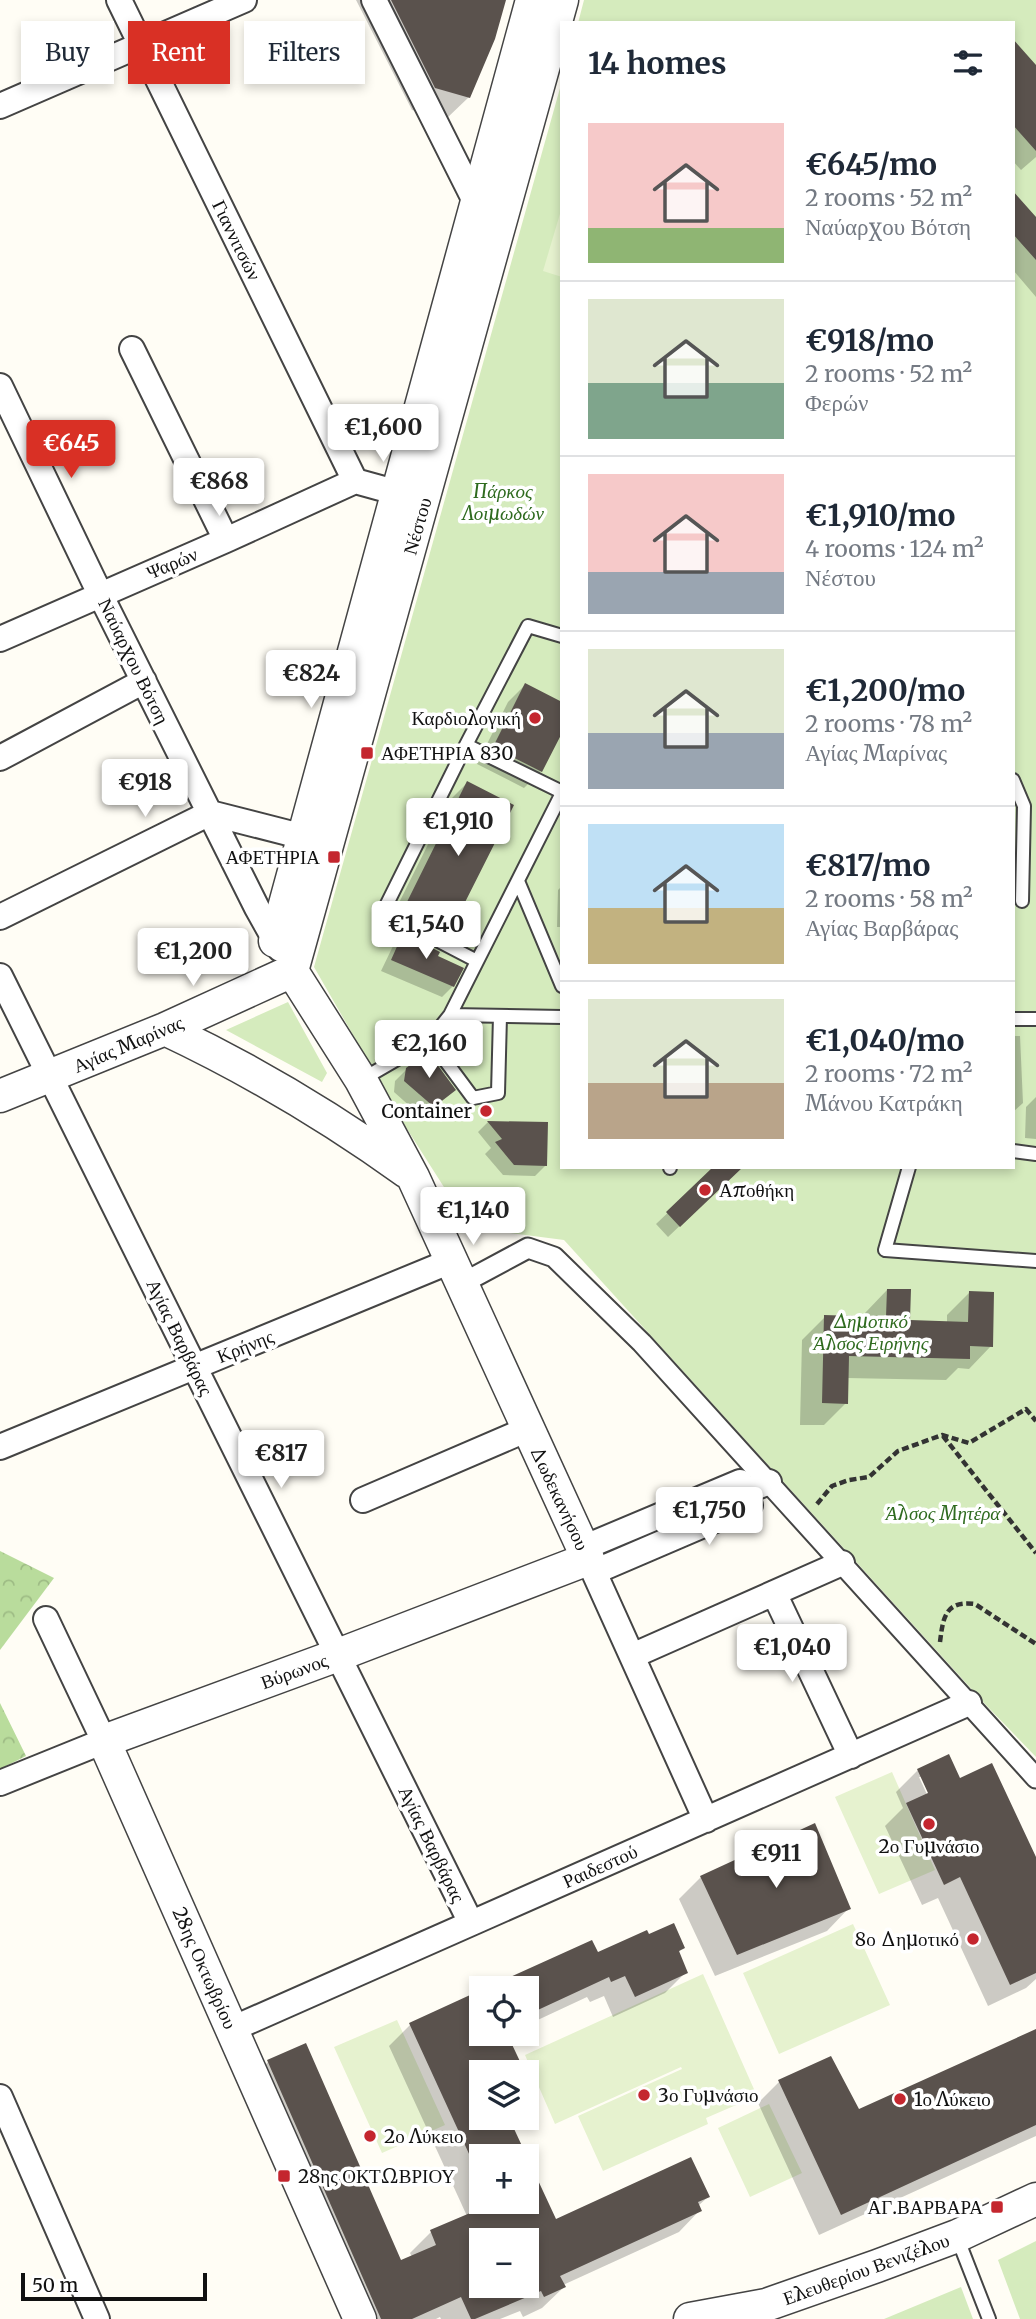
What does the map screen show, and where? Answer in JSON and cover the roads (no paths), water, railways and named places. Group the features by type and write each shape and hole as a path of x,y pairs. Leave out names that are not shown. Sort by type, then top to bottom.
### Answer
{"street":[{"name":"Γιαννιτσών","path":"119,0 129,21"},
{"path":"196,21 244,0"},
{"path":"374,0 490,208"},
{"name":"Νέστου","path":"490,208 532,0"},
{"name":"Νέστου","path":"292,971 411,496 490,208 562,0"},
{"path":"0,106 128,51"},
{"name":"Γιαννιτσών","path":"160,84 355,481"},
{"path":"132,349 226,540"},
{"name":"Ναύαρχου Βότση","path":"0,386 100,594 292,971"},
{"path":"355,481 411,496"},
{"name":"Ψαρών","path":"0,639 355,481"},
{"name":"Νέστου","path":"275,941 304,837 411,496"},
{"path":"0,758 144,681"},
{"path":"0,917 210,813 304,837"},
{"name":"Αγίας Μαρίνας","path":"0,1096 165,1029 292,971"},
{"name":"Δωδεκανήσου","path":"292,971 361,1080 413,1177 706,1820"},
{"name":"Αγίας Βαρβάρας","path":"0,976 471,1923"},
{"name":"Δωδεκανήσου","path":"165,1029 279,1087 349,1130 413,1177"},
{"path":"456,1272 528,1248 554,1258 642,1343 1036,1778"},
{"name":"Κρήνης","path":"0,1447 195,1367 456,1272"},
{"path":"363,1500 528,1429"},
{"name":"Βύρωνος","path":"0,1783 104,1741 588,1560 740,1482 744,1492 769,1482"},
{"path":"632,1656 842,1563"},
{"path":"774,1593 851,1756"},
{"name":"28ης Οκτωβρίου","path":"46,1619 104,1741 359,2319"},
{"name":"Ραιδεστού","path":"232,2029 969,1703"},
{"path":"0,2097 97,2319"},
{"name":"Ελευθερίου Βενιζέλου","path":"690,2319 769,2312 957,2236 1036,2199"}],"lane":[{"path":"477,961 383,912 528,626 560,635"},
{"path":"466,745 560,792"},
{"path":"1015,789 1019,806 1022,901"},
{"path":"361,1080 430,1041 450,1016 560,797"},
{"path":"518,881 560,981"},
{"path":"450,1016 560,1017"},
{"path":"430,1041 473,1098 498,1093 500,1016"},
{"path":"1015,1019 1036,1019"},
{"path":"1015,1150 1036,1154"},
{"path":"908,1169 885,1250 1036,1261"},
{"path":"957,2236 989,2319"}],"place":[{"name":"Καρδιολογική","path":"535,718"},
{"name":"ΑΦΕΤΗΡΙΑ 830","path":"367,753"},
{"name":"ΑΦΕΤΗΡΙΑ","path":"334,857"},
{"name":"Container","path":"486,1111"},
{"name":"Αποθήκη","path":"705,1190"},
{"name":"2ο Γυμνάσιο","path":"929,1824"},
{"name":"8ο Δημοτικό","path":"973,1939"},
{"name":"3ο Γυμνάσιο","path":"644,2095"},
{"name":"1ο Λύκειο","path":"900,2099"},
{"name":"2ο Λύκειο","path":"370,2136"},
{"name":"28ης ΟΚΤΩΒΡΙΟΥ","path":"284,2176"},
{"name":"ΑΓ.ΒΑΡΒΑΡΑ","path":"997,2207"}],"park label":[{"name":"Πάρκος Λοιμωδών","path":"503,502"},
{"name":"Δημοτικό Άλσος Ειρήνης","path":"871,1332"},
{"name":"Άλσος Μητέρα","path":"943,1513"}]}
